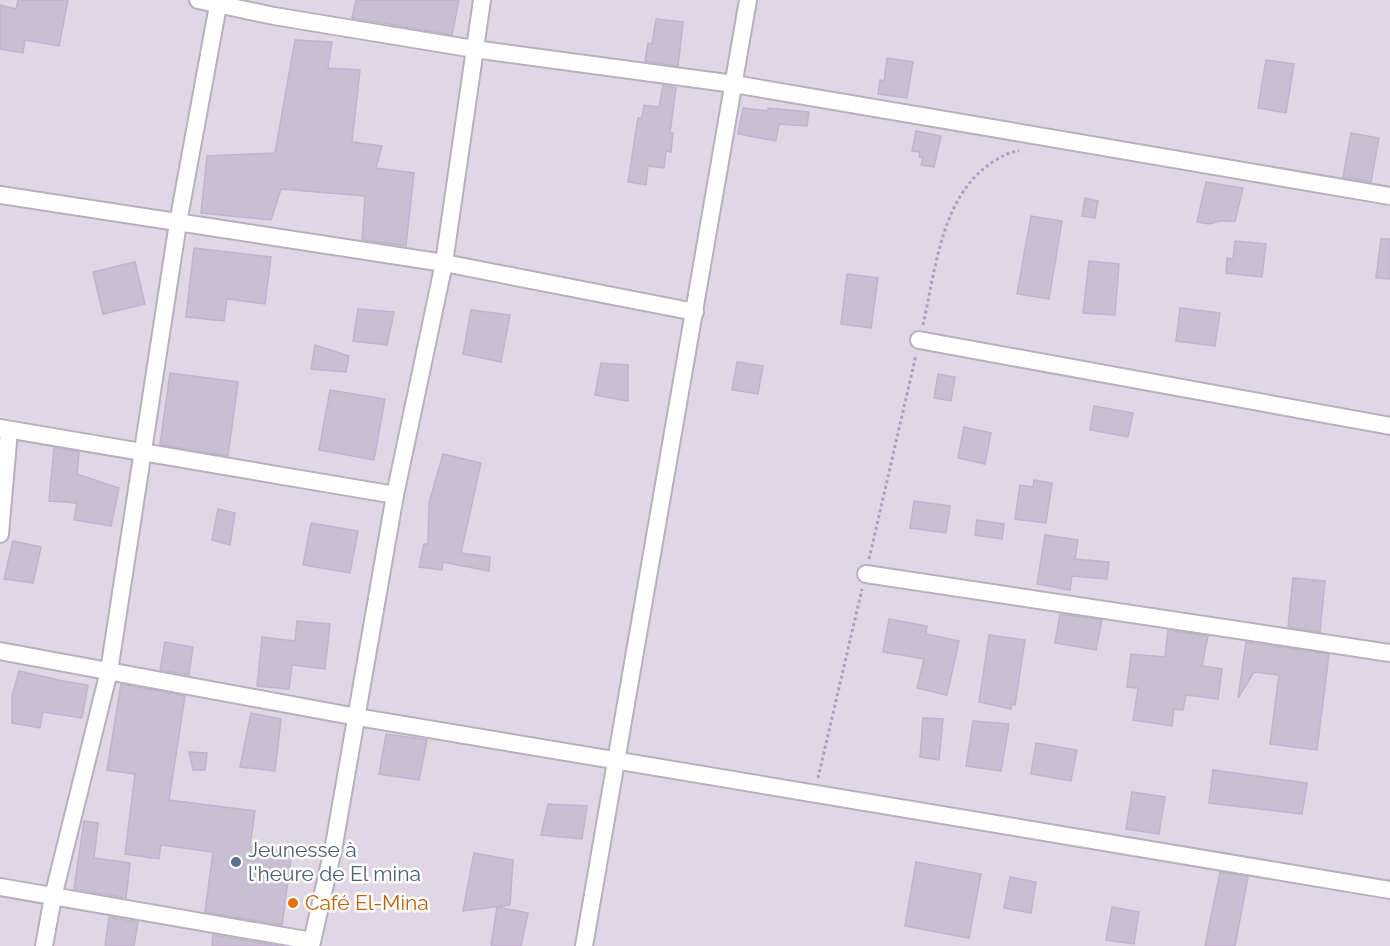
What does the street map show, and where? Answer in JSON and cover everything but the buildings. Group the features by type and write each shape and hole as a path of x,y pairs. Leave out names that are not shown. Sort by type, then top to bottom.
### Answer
{"street":[{"path":"198,0 219,2 273,16 474,49 734,84 1390,195"},
{"path":"0,887 311,943 334,845 395,495 444,263 482,0"},
{"path":"585,946 748,0"},
{"path":"44,946 53,897 109,671 178,223 219,2"},
{"path":"0,195 444,263 695,312"},
{"path":"919,340 1390,426"},
{"path":"0,534 4,429 395,495"},
{"path":"866,574 1390,652"},
{"path":"0,651 357,717 1390,890"}],"path":[{"path":"815,793 946,225 960,195 983,168 1009,152 1020,151"}],"shaded area":[{"path":"0,0 1390,0 1390,946 0,946"}],"place":[{"name":"Jeunesse à l'heure de El mina","path":"236,862"},
{"name":"Café El-Mina","path":"293,903"}]}
